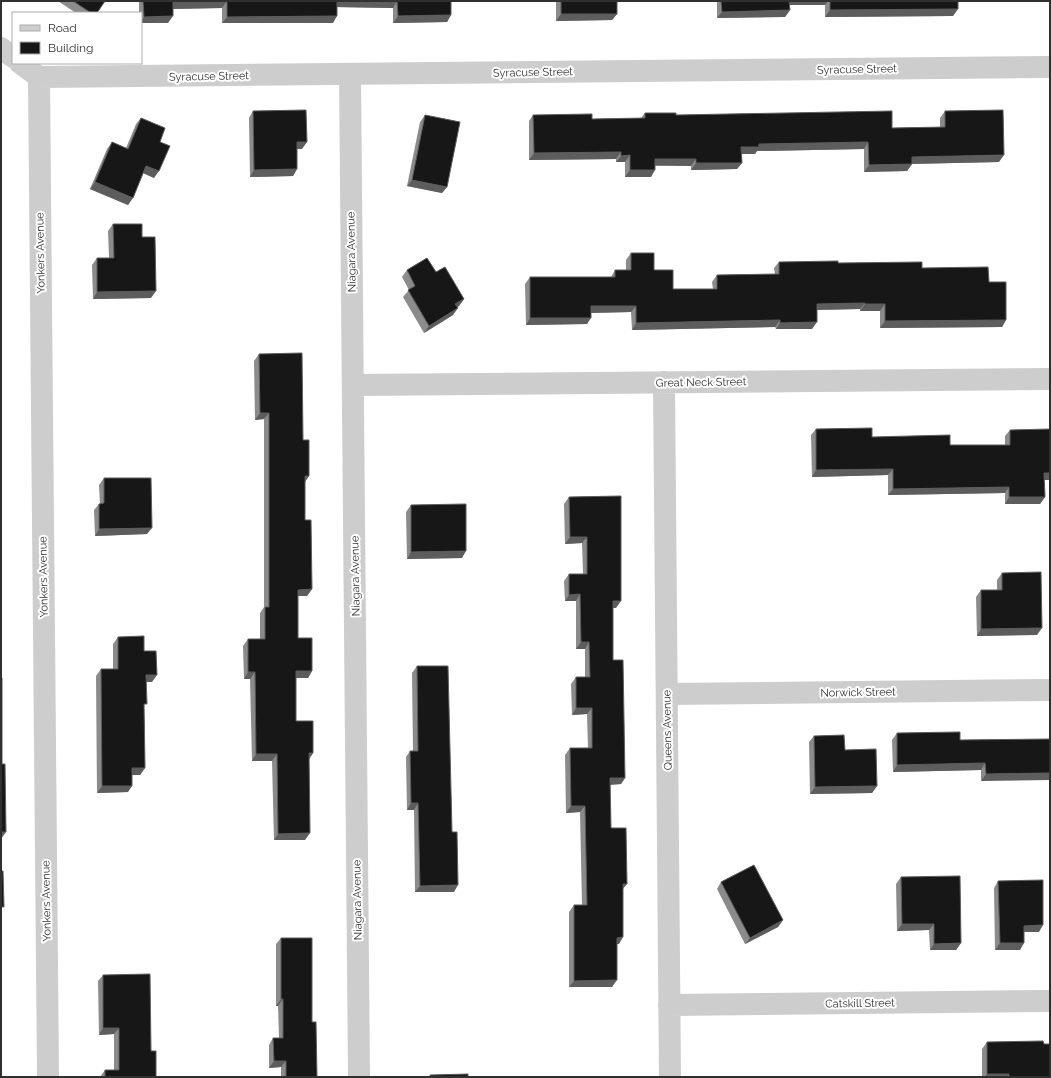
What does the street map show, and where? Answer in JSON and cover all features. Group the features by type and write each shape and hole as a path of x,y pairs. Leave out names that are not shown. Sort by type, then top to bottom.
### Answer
{"street":[{"path":"1,48 12,56"},
{"path":"21,64 39,77"},
{"name":"Syracuse Street","path":"39,77 1050,68"},
{"name":"Niagara Avenue","path":"350,74 359,1077"},
{"name":"Yonkers Avenue","path":"39,77 48,1077"},
{"name":"Great Neck Street","path":"353,386 1050,379"},
{"name":"Queens Avenue","path":"664,382 670,1077"},
{"name":"Norwick Street","path":"666,694 1050,690"},
{"name":"Catskill Street","path":"669,1005 1050,1001"}],"building":[{"path":"73,1 105,1 98,12 90,12"},
{"path":"143,1 219,1 173,2 173,16 144,17"},
{"path":"227,1 337,1 337,16 227,17"},
{"path":"397,1 451,1 451,15 398,16"},
{"path":"561,1 617,1 617,14 561,14"},
{"path":"721,1 789,1 790,10 722,12"},
{"path":"830,1 958,1 958,9 830,10"},
{"path":"306,110 307,142 297,142 297,169 254,170 253,111"},
{"path":"1003,110 1004,155 912,157 912,164 869,165 868,142 759,144 759,147 741,147 742,163 696,163 696,159 655,159 655,170 630,170 630,155 621,156 621,152 534,153 533,115 592,114 592,119 645,118 645,113 676,113 676,115 892,111 892,128 945,127 945,111"},
{"path":"425,115 460,122 447,187 412,180"},
{"path":"141,118 165,128 160,142 170,146 159,171 146,166 133,198 95,182 112,142 128,149"},
{"path":"113,224 142,224 142,237 155,237 156,291 97,292 97,258 114,258"},
{"path":"631,253 654,253 654,270 673,270 673,289 717,289 717,275 779,274 779,262 922,262 922,268 988,267 989,282 1006,282 1006,320 885,321 885,304 865,303 817,304 817,322 780,323 780,320 636,323 636,306 591,306 591,318 530,318 530,277 615,277 615,270 631,270"},
{"path":"427,258 436,272 445,267 464,299 455,304 458,308 429,326 408,290 415,286 407,270"},
{"path":"302,353 303,440 309,440 309,476 305,476 305,520 311,520 312,589 298,590 298,638 312,638 312,671 296,671 296,721 313,721 313,753 309,753 310,833 278,834 277,754 256,754 255,672 248,672 248,639 265,639 265,607 269,607 269,413 260,413 259,354"},
{"path":"872,428 872,437 950,435 950,445 1010,445 1010,430 1050,429 1050,473 1044,473 1045,497 1009,497 1009,487 893,489 893,469 816,470 816,429"},
{"path":"104,478 151,478 152,528 99,529 99,504 104,503"},
{"path":"621,496 621,601 613,601 613,660 623,660 625,778 610,778 611,828 626,828 627,884 623,884 623,937 617,938 617,980 574,981 574,905 587,905 585,806 571,806 570,748 592,748 592,708 576,708 576,677 590,677 589,642 581,642 580,594 569,595 569,574 587,574 587,537 570,537 569,497"},
{"path":"466,504 466,551 411,552 411,505"},
{"path":"1041,572 1042,628 981,629 981,590 1002,590 1002,573"},
{"path":"144,636 144,651 156,651 157,675 146,675 147,704 144,704 145,768 132,768 132,786 102,786 101,669 118,669 118,637"},
{"path":"417,666 448,666 452,832 457,832 458,885 420,886 418,803 411,803 410,751 418,751"},
{"path":"1,678 2,764 5,764 6,832 1,832"},
{"path":"960,732 960,740 1050,739 1050,773 986,774 985,763 897,765 897,733"},
{"path":"844,735 845,750 876,749 877,786 815,787 814,736"},
{"path":"754,865 783,920 750,938 721,882"},
{"path":"1,871 3,871 4,907 1,907"},
{"path":"960,876 961,943 934,944 934,924 902,924 901,877"},
{"path":"1043,880 1043,925 1024,926 1024,943 1000,943 998,881"},
{"path":"281,938 312,938 312,1022 316,1022 317,1077 286,1077 286,1061 274,1061 273,1038 283,1038 283,999 281,999"},
{"path":"150,974 151,1051 156,1051 156,1077 105,1077 105,1070 119,1070 119,1028 103,1028 103,975"},
{"path":"1043,1041 1044,1044 1050,1044 1050,1077 1009,1077 1009,1074 987,1074 987,1042"},
{"path":"468,1074 468,1077 430,1077 430,1075"}]}
